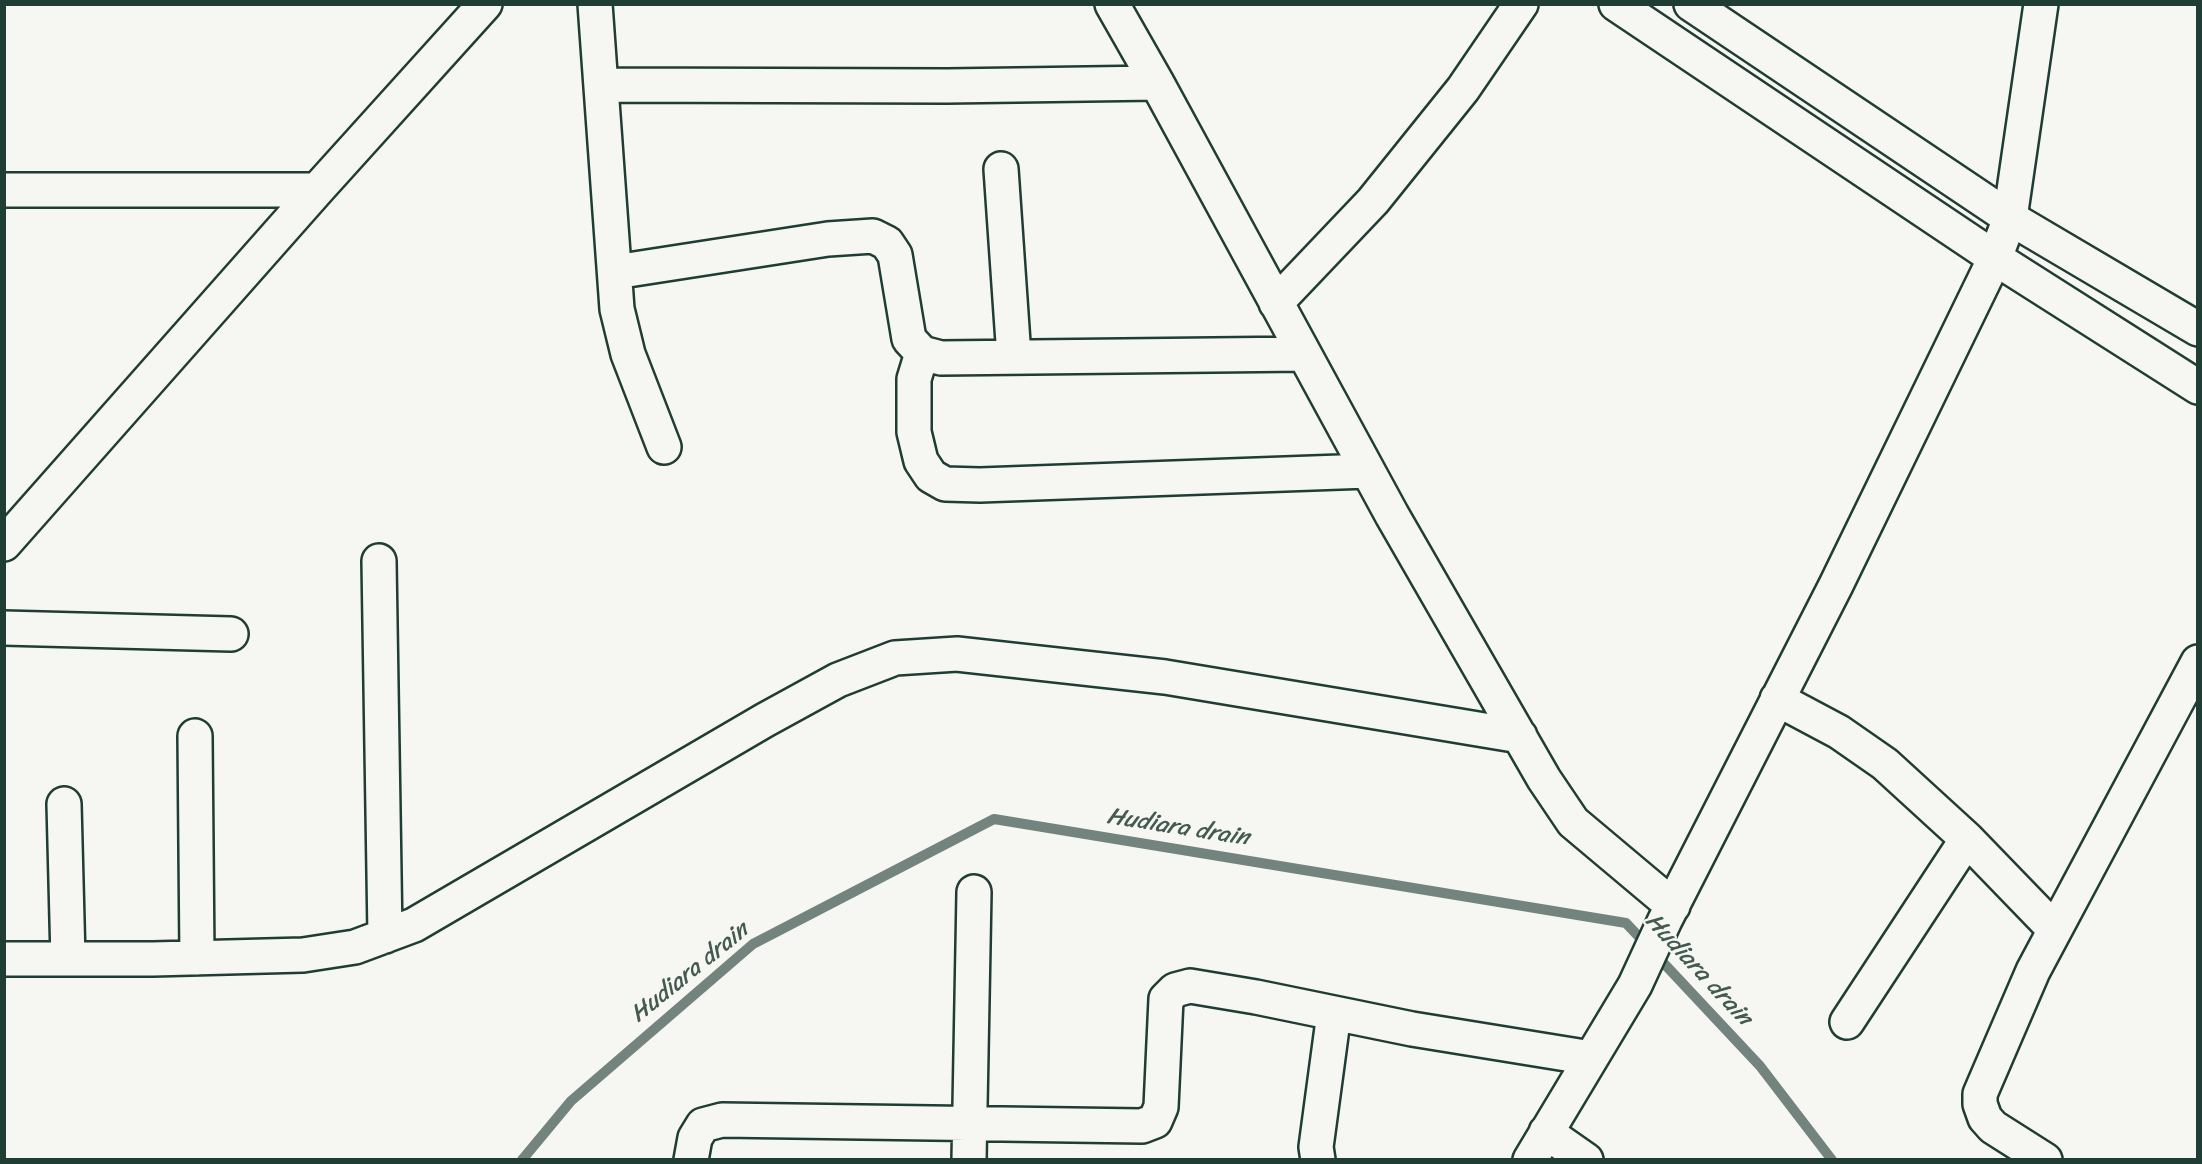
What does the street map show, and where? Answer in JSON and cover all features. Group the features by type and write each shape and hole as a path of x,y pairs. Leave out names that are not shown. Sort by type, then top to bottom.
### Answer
{"street":[{"path":"4,544 317,189 484,4"},
{"path":"595,4 618,309 628,354 664,447"},
{"path":"1112,4 1368,471 1544,779 1573,822 1669,913"},
{"path":"1276,303 1373,201 1463,89 1521,4"},
{"path":"1616,4 1995,258 2198,387"},
{"path":"1691,4 2010,218 2198,329"},
{"path":"1530,1160 1635,986 1669,913 1836,585 1995,258 2010,218 2041,4"},
{"path":"601,85 947,86 1157,83"},
{"path":"1001,169 1014,357"},
{"path":"4,190 317,189"},
{"path":"615,272 828,239 873,236 887,243 895,255 909,339 922,353 940,358 1304,354"},
{"path":"922,353 914,379 914,432 921,461 931,476 945,484 1368,471"},
{"path":"379,561 385,936"},
{"path":"4,628 231,634"},
{"path":"4,959 303,955 355,947 414,925 765,720 838,680 896,658 957,654 1165,677 1520,736"},
{"path":"2045,1160 1994,1127 1985,1118 1980,1104 1980,1094 2033,971 2198,662"},
{"path":"1777,699 1839,732 1885,764 1967,839 2055,930"},
{"path":"195,736 197,958"},
{"path":"64,804 69,959"},
{"path":"1847,1023 1967,839"},
{"path":"969,1160 974,892"},
{"path":"692,1160 696,1138 703,1125 722,1120 1142,1126 1155,1121 1161,1107 1167,999 1175,990 1190,986 1412,1029 1591,1058"},
{"path":"1318,1160 1316,1147 1334,1013"},
{"path":"1546,1132 1586,1160"}],"waterway":[{"name":"Hudiara drain","path":"522,1160 571,1101 753,944 994,819 1626,923 1760,1066 1832,1160"}]}
